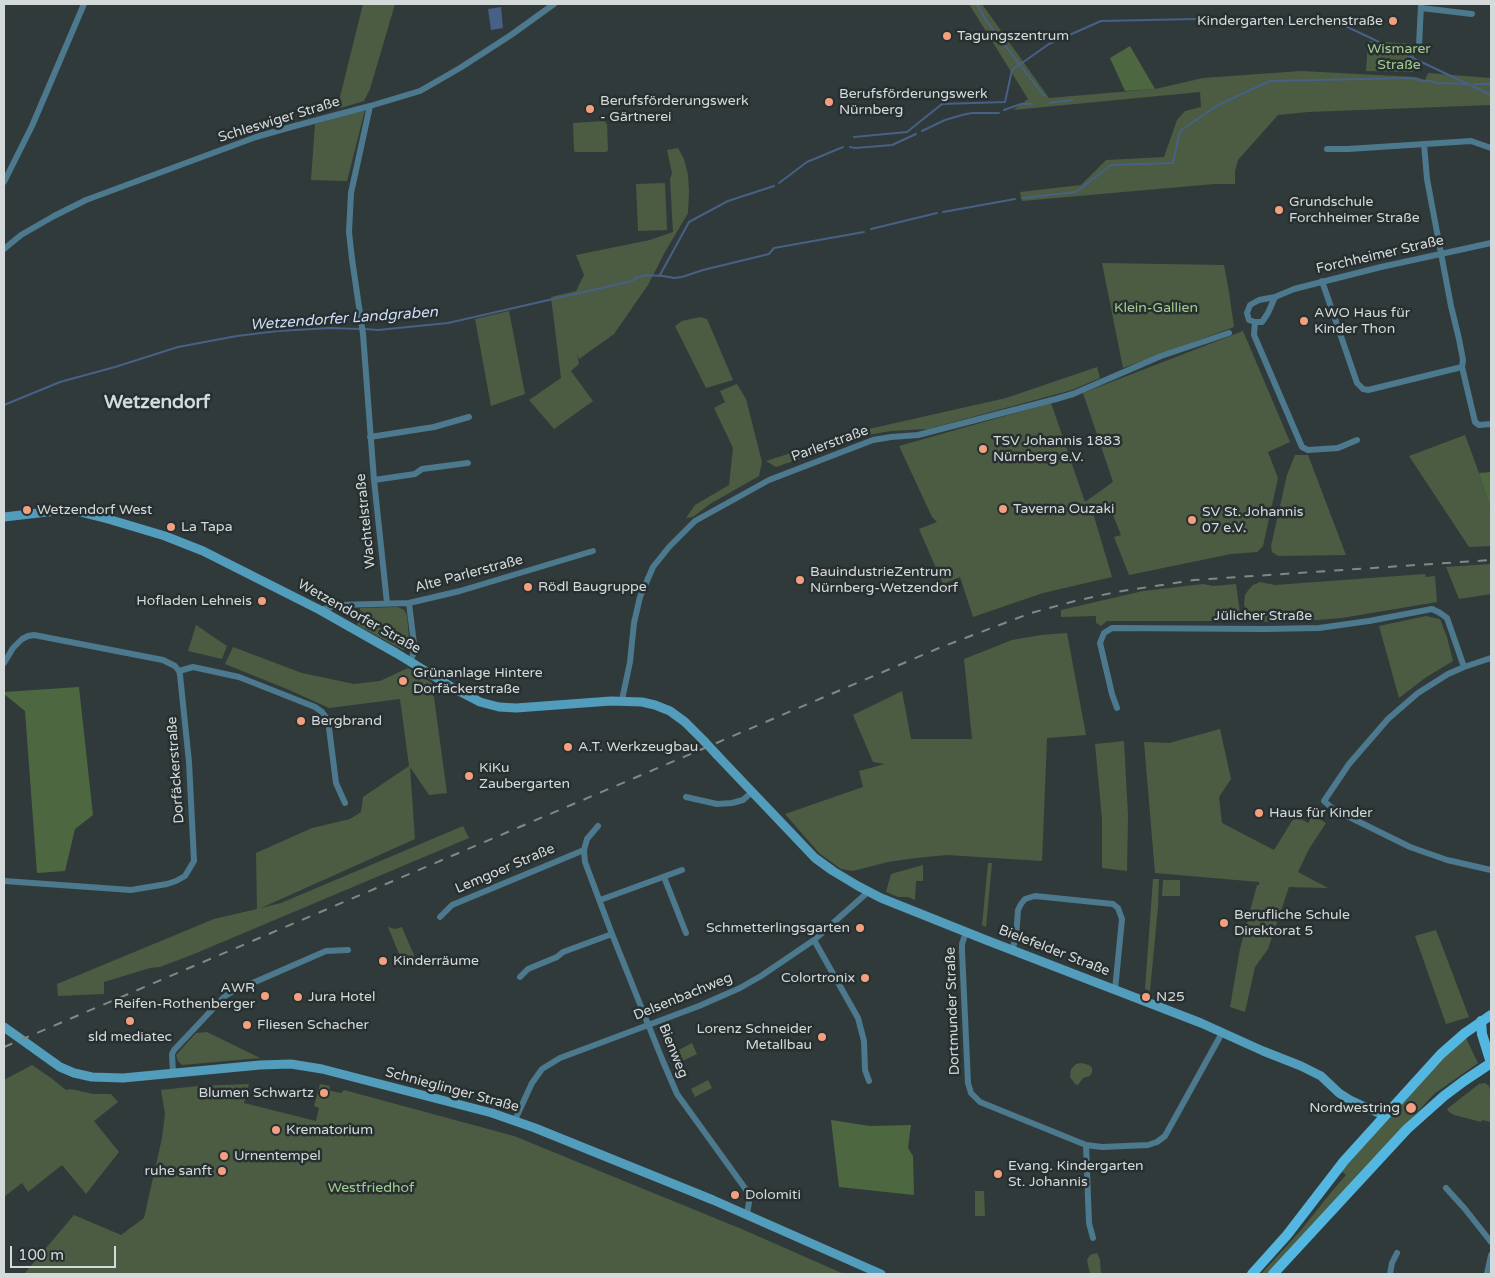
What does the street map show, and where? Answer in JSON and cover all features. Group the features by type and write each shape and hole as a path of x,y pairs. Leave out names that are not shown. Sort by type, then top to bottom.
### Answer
{"main road":[{"path":"1252,1274 1293,1227 1338,1167 1441,1054 1460,1037 1491,1015"},
{"path":"1481,1021 1491,1028"},
{"path":"1273,1274 1407,1129 1444,1096 1491,1063 1482,1034 1481,1021"}],"street":[{"path":"4,182 32,126 84,4"},
{"name":"Schleswiger Straße","path":"4,249 54,216 86,200 256,137 407,95 430,85 511,35 554,4"},
{"path":"1419,46 1421,6 1472,14"},
{"name":"Wachtelstraße","path":"370,106 349,208 352,259 363,334 370,437 388,603"},
{"path":"1327,149 1471,141 1491,148"},
{"path":"1424,144 1427,179 1450,303 1462,353 1462,367 1475,422 1479,425 1491,424"},
{"name":"Forchheimer Straße","path":"1255,322 1249,320 1246,313 1250,305 1259,300 1275,297 1322,281 1491,243"},
{"path":"1322,281 1357,384 1363,389 1368,390 1462,367"},
{"path":"1275,297 1262,322 1255,322 1254,336 1302,447 1308,450 1338,448 1357,440"},
{"name":"Parlerstraße","path":"622,700 640,597 653,567 669,546 695,521 769,480 872,440 918,435 1073,394 1161,356 1229,333"},
{"path":"370,437 434,427 469,417"},
{"path":"374,480 415,474 422,469 468,464"},
{"name":"Wetzendorfer Straße","path":"4,517 72,510 128,524 195,547 320,610 472,699 499,707 526,708 622,700 649,703 670,711 685,722 738,776"},
{"name":"Alte Parlerstraße","path":"320,610 339,605 409,603 460,592 593,551"},
{"path":"409,603 414,644 413,655 410,661"},
{"name":"Jülicher Straße","path":"1117,708 1100,643 1104,632 1112,628 1269,630 1318,628 1432,610 1447,618 1464,667"},
{"path":"4,663 13,648 28,636 34,635 163,660 175,666 179,671 193,667 240,677 315,707 328,720 336,783 344,803"},
{"path":"1491,658 1448,674 1418,693 1388,719 1349,764 1324,801 1333,809 1419,850 1454,862 1491,870"},
{"name":"Dorfäckerstraße","path":"4,881 132,890 167,884 185,876 194,861 189,762 179,671"},
{"name":"Bielefelder Straße","path":"738,776 815,858 840,876 868,892 1201,1023 1315,1072 1344,1096 1385,1116"},
{"path":"686,797 718,804 732,803 743,800 752,792"},
{"path":"584,850 587,839 598,826"},
{"name":"Bienweg","path":"584,850 585,862 612,934 677,1094 744,1186 749,1197"},
{"name":"Lemgoer Straße","path":"440,917 452,905 584,850"},
{"path":"600,900 682,870"},
{"path":"664,877 686,933"},
{"name":"Delsenbachweg","path":"515,1120 532,1083 542,1069 560,1058 699,1006 740,988 814,940 868,892"},
{"path":"1012,950 1016,938 1018,910 1025,899 1035,896 1113,904 1118,908 1122,919 1115,990"},
{"name":"Dortmunder Straße","path":"966,932 962,951 968,1083 971,1093 980,1102 1086,1145 1102,1147 1148,1145 1157,1142 1165,1136 1222,1033"},
{"path":"520,977 528,969 558,957 562,952 612,934"},
{"path":"814,940 858,1018 864,1041 865,1070 869,1081"},
{"path":"173,1073 172,1058 174,1050 225,996 326,950 348,950"},
{"name":"Schnieglinger Straße","path":"4,1027 55,1064 80,1075 111,1078 273,1064 306,1066 452,1102 515,1120 747,1214 880,1274"},
{"path":"1086,1145 1089,1223 1093,1238"},
{"path":"1446,1188 1491,1242"},
{"path":"747,1214 749,1197 793,1193"},
{"path":"1390,1274 1392,1263 1397,1253"},
{"path":"1487,1274 1491,1256"}],"green space":[{"path":"363,4 395,4 370,89 364,101 337,109"},
{"path":"969,4 982,4 1049,98 1155,89 1203,78 1301,71 1416,77 1425,80 1428,73 1491,78 1491,105 1308,112 1278,115 1238,160 1235,171 1235,184 1214,184 1022,201 1020,192 1081,185 1106,160 1164,157 1177,120 1185,111 1201,107 1200,92 1013,110 1028,99"},
{"name":"Wismarer Straße","path":"1368,41 1415,44 1413,72 1366,71"},
{"path":"1130,46 1155,89 1125,91 1110,58"},
{"path":"365,110 347,181 311,180 315,124"},
{"path":"604,121 607,124 608,150 606,152 575,152 573,123"},
{"path":"678,148 684,159 688,175 688,213 648,285 614,334 579,359 577,352 579,364 571,371 593,401 554,429 529,400 561,378 551,297 576,291 584,275 576,255 650,240 673,232 670,179 672,173 667,150"},
{"path":"665,183 667,230 638,231 636,184"},
{"name":"Klein-Gallien","path":"1102,263 1224,265 1234,327 1123,368"},
{"path":"509,311 525,394 491,406 475,319"},
{"path":"700,317 707,319 733,380 706,388 675,326 682,321"},
{"path":"1243,331 1290,442 1268,452 1278,478 1263,546 1257,552 1231,554 1129,575 1114,537 1121,535 1109,505 1093,513 1112,577 1043,593 973,617 960,577 943,584 919,529 937,522 932,517 899,446 1051,403 1085,502 1113,482 1083,393"},
{"path":"1097,367 1100,378 1072,390 928,429 890,431 868,435 776,467 766,461 860,431 1006,398"},
{"path":"737,384 746,399 762,462 759,476 710,504 693,517 686,518 695,505 729,485 733,448 714,408 725,402 720,391"},
{"path":"1465,435 1491,510 1491,546 1469,547 1409,456"},
{"path":"1295,455 1308,455 1346,555 1278,556 1272,552 1271,546 1287,475"},
{"path":"1491,472 1491,510 1479,473"},
{"path":"1491,564 1491,594 1459,599 1446,567"},
{"path":"1425,574 1426,577 1435,576 1437,602 1342,618 1275,622 1248,621 1244,604 1245,595 1249,589 1260,582 1275,585"},
{"path":"1203,584 1213,586 1236,584 1241,621 1107,621 1101,626 1096,623 1096,616 1061,617 1061,610 1143,591"},
{"path":"398,607 404,610 407,615 409,646 406,649 403,650 357,625 359,621 356,619 361,617 360,608"},
{"path":"1426,616 1440,619 1453,661 1425,678 1399,698 1379,626"},
{"path":"196,625 227,646 222,659 188,651"},
{"path":"1067,633 1086,735 1047,738 1042,861 947,855 888,862 853,871 841,869 819,853 785,814 863,787 859,771 885,764 873,762 853,715 902,691 911,739 972,739 964,659 1012,640"},
{"path":"233,647 302,673 354,684 380,681 408,668 432,683 447,793 429,795 410,767 415,839 261,908 281,903 463,826 469,838 194,954 160,967 150,968 104,982 104,994 58,996 57,984 214,919 257,909 256,853 312,828 350,819 361,812 363,797 409,766 400,699 329,708 225,664"},
{"path":"79,687 93,815 75,829 65,871 37,873 25,711 4,692"},
{"path":"1220,729 1231,779 1219,797 1222,823 1274,850 1295,816 1308,823 1313,815 1326,823 1309,849 1298,872 1328,888 1289,887 1268,949 1255,967 1245,1012 1230,1007 1240,949 1259,882 1155,873 1144,742 1169,743"},
{"path":"1124,741 1128,816 1127,871 1102,868 1102,819 1095,744"},
{"path":"988,863 992,863 986,927 982,925"},
{"path":"923,865 923,881 916,881 915,900 908,897 898,897 886,892 891,874"},
{"path":"1153,879 1159,879 1150,991 1145,989"},
{"path":"1163,880 1180,880 1180,896 1162,896"},
{"path":"388,927 395,929 402,927 416,960 404,966"},
{"path":"1436,930 1469,1017 1446,1024 1415,936"},
{"path":"207,1032 260,1058 182,1065 176,1055 196,1033"},
{"path":"1465,1036 1478,1063 1434,1094 1268,1274 1261,1274 1301,1230 1346,1175 1341,1171 1442,1058"},
{"path":"692,1043 697,1054 678,1063 677,1061 673,1063 669,1055"},
{"path":"1076,1064 1089,1065 1092,1068 1092,1072 1090,1076 1083,1078 1078,1085 1070,1077 1071,1069"},
{"path":"32,1065 66,1090 71,1089 93,1094 111,1094 118,1102 94,1121 119,1152 86,1194 62,1165 28,1192 22,1183 4,1197 4,1080"},
{"path":"708,1080 712,1088 695,1097 691,1089"},
{"path":"1485,1083 1489,1086 1491,1093 1491,1122 1482,1120 1481,1122 1449,1112 1447,1109 1479,1084"},
{"name":"Westfriedhof","path":"249,1084 244,1103 316,1121 319,1108 314,1106 320,1084 330,1086 329,1090 331,1091 341,1093 344,1090 514,1136 744,1230 844,1274 24,1274 74,1215 121,1235 144,1218 162,1138 165,1114 161,1090"},
{"path":"831,1120 870,1126 911,1125 908,1148 913,1156 914,1195 839,1187"},
{"path":"975,1191 984,1191 985,1216 975,1216"},
{"path":"1097,1253 1100,1260 1101,1274 1090,1274 1087,1260 1090,1255"}],"water":[{"path":"501,7 503,28 491,30 488,9"}],"waterway":[{"path":"977,4 987,22 1044,96"},
{"name":"Wetzendorfer Landgraben","path":"854,137 907,132 942,104 1005,102 1012,70 1049,44 1101,21 1243,18 1281,24 1339,23 1491,95"},
{"name":"Wetzendorfer Landgraben","path":"1022,198 1076,192 1111,165 1173,163 1180,131 1218,105 1270,81 1411,78 1436,83 1469,84"},
{"name":"Wetzendorfer Landgraben","path":"1474,84 1491,84"},
{"path":"1049,103 1072,100"},
{"path":"1004,110 1021,104 1033,104"},
{"path":"922,131 945,120 962,115 999,113"},
{"path":"850,147 892,145 916,134"},
{"path":"779,183 807,162 843,147"},
{"path":"660,275 689,222 728,201 774,186"},
{"name":"Wetzendorfer Landgraben","path":"943,212 1015,199"},
{"name":"Wetzendorfer Landgraben","path":"871,229 937,213"},
{"name":"Wetzendorfer Landgraben","path":"365,329 378,330 448,323 632,281 646,275 682,277 769,254 774,248 864,232"},
{"name":"Wetzendorfer Landgraben","path":"4,405 60,382 178,347 237,336 278,331 330,328 360,329"}],"railway":[{"path":"4,1047 939,648 1031,613 1116,592 1194,580 1491,560"}],"place":[{"name":"Kindergarten Lerchenstraße","path":"1393,21"},
{"name":"Tagungszentrum","path":"947,36"},
{"name":"Berufsförderungswerk Nürnberg","path":"829,102"},
{"name":"Berufsförderungswerk - Gärtnerei","path":"590,109"},
{"name":"Grundschule Forchheimer Straße","path":"1279,210"},
{"name":"AWO Haus für Kinder Thon","path":"1304,321"},
{"name":"TSV Johannis 1883 Nürnberg e.V.","path":"983,449"},
{"name":"Taverna Ouzaki","path":"1003,509"},
{"name":"Wetzendorf West","path":"27,510"},
{"name":"SV St. Johannis 07 e.V.","path":"1192,520"},
{"name":"La Tapa","path":"171,527"},
{"name":"BauindustrieZentrum Nürnberg-Wetzendorf","path":"800,580"},
{"name":"Rödl Baugruppe","path":"528,587"},
{"name":"Hofladen Lehneis","path":"262,601"},
{"name":"Grünanlage Hintere Dorfäckerstraße","path":"403,681"},
{"name":"Bergbrand","path":"301,721"},
{"name":"A.T. Werkzeugbau","path":"568,747"},
{"name":"KiKu Zaubergarten","path":"469,776"},
{"name":"Haus für Kinder","path":"1259,813"},
{"name":"Berufliche Schule Direktorat 5","path":"1224,923"},
{"name":"Schmetterlingsgarten","path":"860,928"},
{"name":"Kinderräume","path":"383,961"},
{"name":"Colortronix","path":"865,978"},
{"name":"AWR Reifen-Rothenberger","path":"265,996"},
{"name":"Jura Hotel","path":"298,997"},
{"name":"N25","path":"1146,997"},
{"name":"sld mediatec","path":"130,1021"},
{"name":"Fliesen Schacher","path":"247,1025"},
{"name":"Lorenz Schneider Metallbau","path":"822,1037"},
{"name":"Blumen Schwartz","path":"324,1093"},
{"name":"Nordwestring","path":"1411,1108"},
{"name":"Krematorium","path":"276,1130"},
{"name":"Urnentempel","path":"224,1156"},
{"name":"ruhe sanft","path":"222,1171"},
{"name":"Evang. Kindergarten St. Johannis","path":"998,1174"},
{"name":"Dolomiti","path":"735,1195"}],"district":[{"name":"Wetzendorf","path":"157,403"}]}
